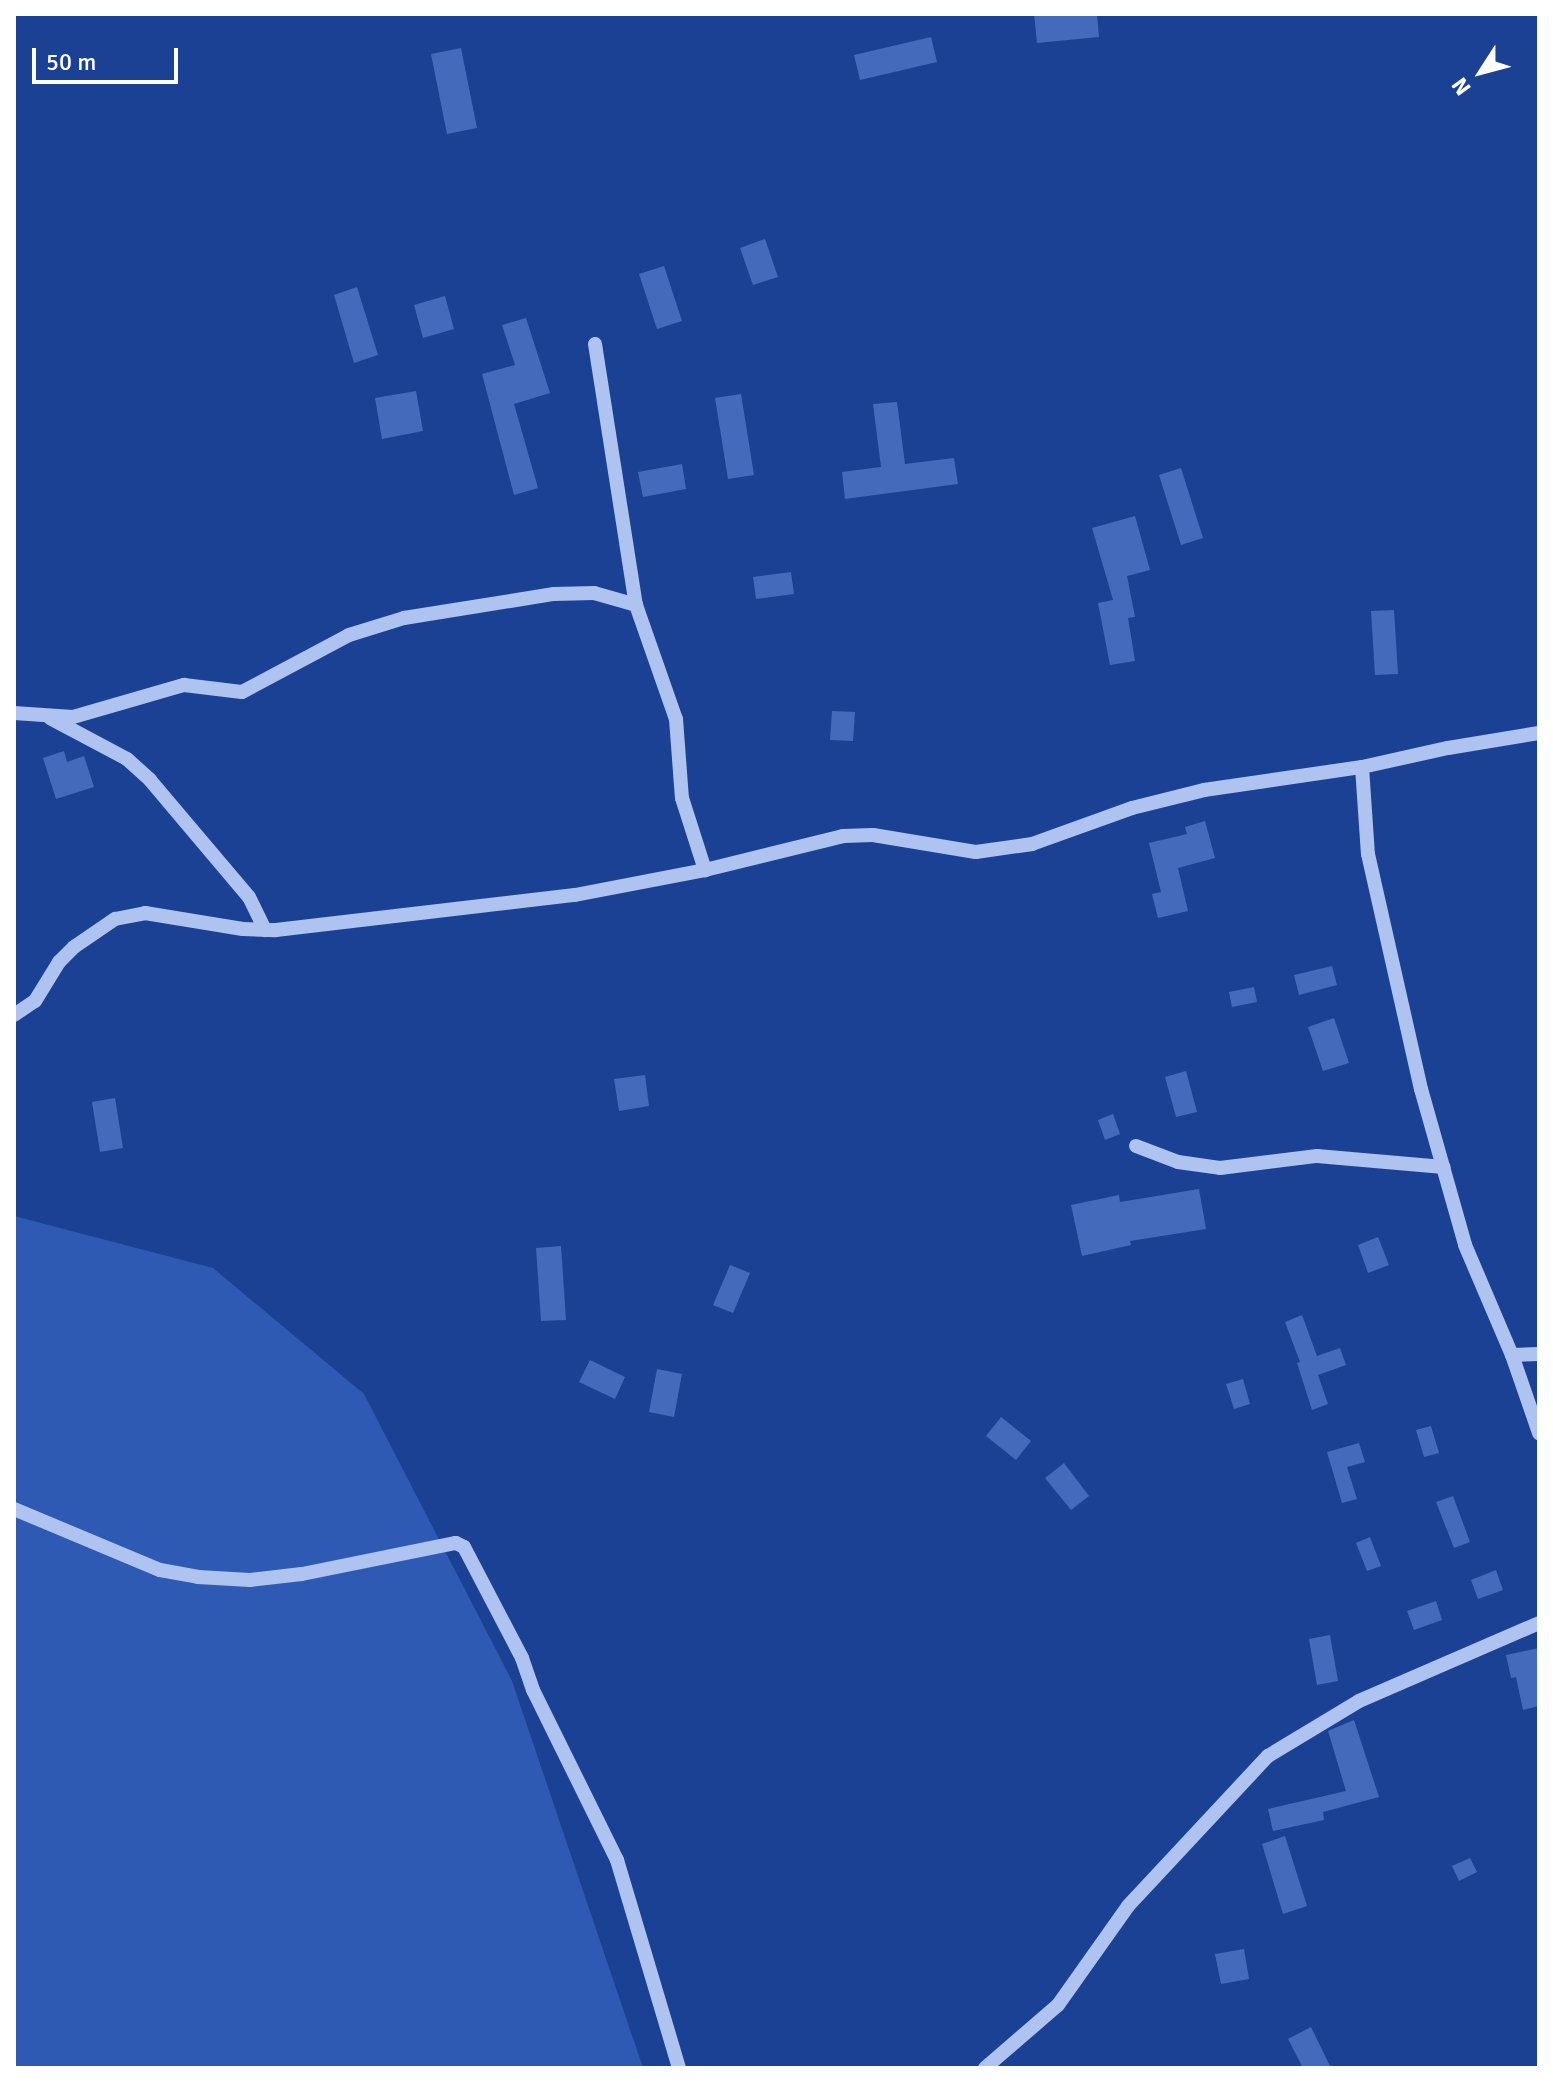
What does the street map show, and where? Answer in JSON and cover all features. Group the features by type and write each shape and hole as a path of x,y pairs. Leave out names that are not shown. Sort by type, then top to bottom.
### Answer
{"street":[{"path":"595,344 636,605 676,719 682,798 705,870"},
{"path":"14,713 49,717 94,712 184,685 242,692 349,635 404,618 554,594 594,593 636,605"},
{"path":"49,717 127,759 150,780 249,897 265,930"},
{"path":"14,1015 35,1001 59,962 74,947 115,919 145,913 265,930 575,895 705,870 843,836 873,835 976,852 1032,844 1132,808 1204,790 1362,767 1448,748 1539,733"},
{"path":"1362,767 1370,867 1421,1089 1477,1280 1512,1355 1539,1433"},
{"path":"1136,1146 1178,1162 1220,1168 1317,1156 1444,1167"},
{"path":"1512,1355 1539,1354"},
{"path":"14,1509 160,1570 198,1577 250,1580 365,1563 456,1543 464,1547 522,1658 533,1690 617,1860 679,2068"},
{"path":"985,2068 1058,2005 1128,1906 1268,1756 1359,1701 1539,1623"}],"shaded area":[{"path":"14,1216 213,1268 364,1394 512,1681 643,2068 14,2068"}],"building":[{"path":"1034,14 1097,14 1099,37 1037,43"},
{"path":"931,37 937,62 860,80 854,55"},
{"path":"461,48 477,128 447,134 431,54"},
{"path":"765,239 778,277 753,285 740,248"},
{"path":"664,266 682,321 657,329 639,274"},
{"path":"357,287 378,355 354,363 334,295"},
{"path":"445,296 454,329 423,338 414,305"},
{"path":"526,318 550,393 514,404 538,488 514,495 482,374 515,365 502,325"},
{"path":"416,391 423,431 382,439 375,398"},
{"path":"741,394 754,475 728,479 715,398"},
{"path":"897,402 905,464 954,458 958,484 845,499 842,472 881,467 873,404"},
{"path":"682,464 686,489 643,497 638,472"},
{"path":"1181,468 1203,538 1181,545 1159,475"},
{"path":"1135,516 1150,570 1127,576 1135,617 1128,618 1135,661 1110,665 1098,603 1113,600 1092,528"},
{"path":"791,572 794,594 756,599 753,577"},
{"path":"1394,610 1398,674 1375,675 1371,611"},
{"path":"832,711 855,712 853,741 830,740"},
{"path":"64,751 67,762 84,756 94,787 56,799 43,758"},
{"path":"1205,821 1215,858 1178,868 1188,911 1158,918 1152,894 1161,892 1149,843 1187,834 1185,827"},
{"path":"1332,966 1337,985 1299,995 1294,975"},
{"path":"1254,987 1257,1002 1232,1007 1229,992"},
{"path":"1334,1018 1349,1063 1323,1071 1308,1027"},
{"path":"1186,1071 1197,1112 1176,1117 1165,1077"},
{"path":"645,1075 649,1106 619,1111 614,1079"},
{"path":"115,1098 123,1148 100,1152 92,1102"},
{"path":"1113,1114 1120,1134 1105,1140 1098,1120"},
{"path":"1199,1189 1206,1229 1130,1241 1131,1245 1082,1256 1071,1205 1119,1195 1120,1202"},
{"path":"1378,1237 1389,1265 1368,1273 1358,1245"},
{"path":"561,1246 566,1320 541,1321 536,1248"},
{"path":"730,1265 750,1273 733,1313 713,1305"},
{"path":"1302,1315 1317,1356 1340,1348 1346,1365 1318,1375 1328,1404 1312,1410 1297,1363 1300,1362 1285,1322"},
{"path":"590,1360 625,1377 615,1399 579,1382"},
{"path":"657,1369 682,1374 674,1417 649,1412"},
{"path":"1243,1379 1250,1404 1234,1409 1226,1384"},
{"path":"1001,1417 1031,1441 1016,1460 986,1436"},
{"path":"1431,1426 1439,1453 1424,1457 1416,1430"},
{"path":"1359,1443 1365,1462 1347,1467 1357,1499 1342,1503 1327,1452"},
{"path":"1064,1463 1089,1496 1071,1510 1045,1478"},
{"path":"1453,1496 1470,1542 1454,1548 1436,1502"},
{"path":"1370,1537 1381,1566 1367,1571 1356,1543"},
{"path":"1496,1570 1503,1590 1478,1599 1471,1580"},
{"path":"1436,1601 1442,1620 1414,1630 1407,1611"},
{"path":"1330,1635 1338,1681 1317,1685 1309,1639"},
{"path":"1539,1648 1539,1706 1523,1710 1516,1677 1511,1678 1506,1655"},
{"path":"1354,1720 1379,1797 1323,1812 1324,1820 1273,1831 1268,1809 1346,1791 1328,1731"},
{"path":"1285,1836 1307,1906 1283,1914 1262,1844"},
{"path":"1470,1858 1477,1872 1459,1881 1452,1866"},
{"path":"1244,1949 1249,1979 1221,1984 1215,1954"},
{"path":"1311,2027 1331,2068 1303,2068 1288,2039"}]}
